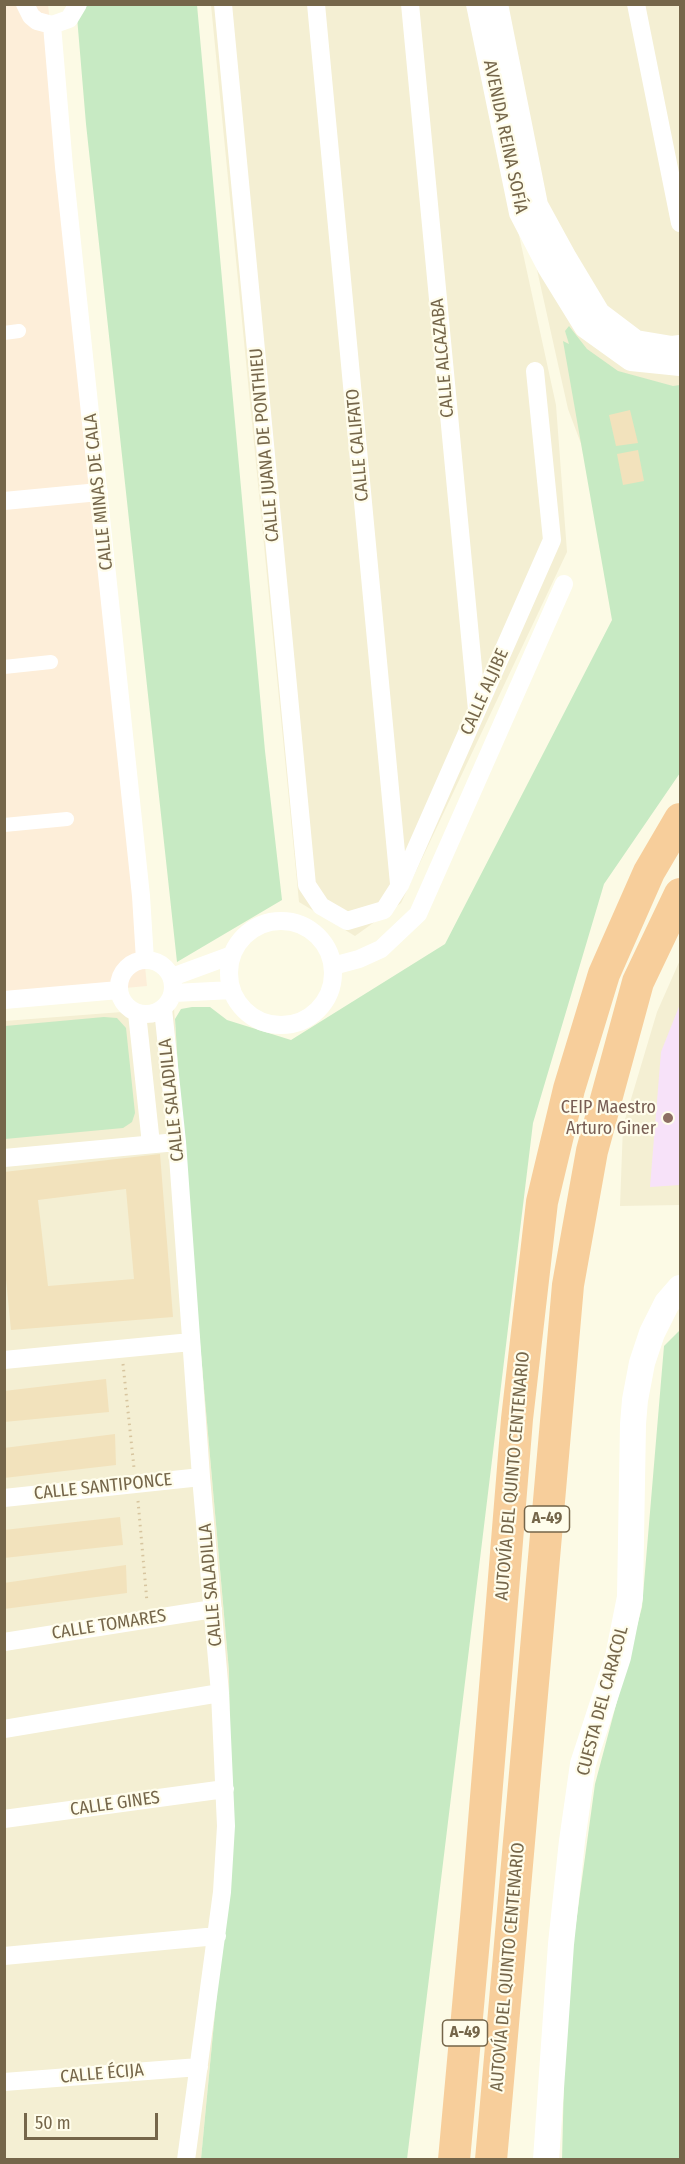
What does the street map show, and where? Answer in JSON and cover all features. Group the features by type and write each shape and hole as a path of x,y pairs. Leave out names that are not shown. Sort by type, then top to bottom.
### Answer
{"highway":[{"name":"AUTOVÍA DEL QUINTO CENTENARIO","path":"454,2160 477,1907 516,1419 542,1202 569,1089 603,974 649,872 681,819"},
{"name":"AUTOVÍA DEL QUINTO CENTENARIO","path":"490,2160 568,1285 592,1151 638,982 681,894"}],"main road":[{"name":"CUESTA DEL CARACOL","path":"546,2160 561,1944 583,1764 618,1657 630,1597 635,1400 642,1362 652,1333 667,1303 681,1288"}],"street":[{"path":"25,4 31,16 37,21 52,25 69,19 78,4"},
{"name":"CALLE JUANA DE PONTHIEU","path":"223,4 307,885"},
{"name":"CALLE CALIFATO","path":"316,4 400,885"},
{"name":"CALLE ALCAZABA","path":"410,4 477,712"},
{"name":"AVENIDA REINA SOFÍA","path":"477,4 520,213 548,267 585,327 631,360 681,365"},
{"name":"AVENIDA REINA SOFÍA","path":"497,4 537,205 599,313 636,340 672,347 681,346"},
{"path":"636,4 681,223"},
{"name":"CALLE MINAS DE CALA","path":"52,25 64,167 146,960"},
{"path":"4,333 19,331"},
{"name":"CALLE ALJIBE","path":"307,885 321,906 347,921 384,910 400,885 477,712 552,540 535,371"},
{"path":"4,501 99,492"},
{"path":"333,966 359,959 381,949 418,914 564,584"},
{"path":"4,667 51,662"},
{"path":"4,825 67,819"},
{"path":"287,921 303,926 318,935 328,949 333,966 332,982 326,998 316,1011 302,1020 285,1025 268,1023 252,1016 240,1005 232,990 229,972 232,955 241,940 254,928 270,922 287,921"},
{"path":"173,985 232,955"},
{"path":"146,960 161,964 173,985 170,1002 163,1009 146,1015 137,1013 124,1004 119,990 119,981 123,973 136,962 146,960"},
{"path":"173,985 232,990"},
{"path":"4,1000 119,990"},
{"name":"CALLE SALADILLA","path":"163,1009 177,1142 201,1477 220,1693 225,1789 225,1854 217,1936 186,2160"},
{"name":"CALLE SALADILLA","path":"137,1013 151,1144"},
{"path":"4,1158 177,1142"},
{"path":"4,1360 191,1342"},
{"name":"CALLE SANTIPONCE","path":"4,1498 201,1477"},
{"name":"CALLE TOMARES","path":"4,1642 213,1609"},
{"path":"4,1729 220,1693"},
{"name":"CALLE GINES","path":"4,1819 225,1789"},
{"path":"4,1956 217,1936"},
{"name":"CALLE ÉCIJA","path":"4,2082 199,2067"}],"shaded area":[{"path":"48,4 147,986 5,999 4,5"},
{"path":"211,5 469,5 556,405 567,552 401,903 355,936 299,902"},
{"path":"478,5 680,5 680,548 628,569 568,409"},
{"path":"680,960 680,1205 620,1206 623,1126 657,1012"},
{"name":"CEIP Maestro Arturo Giner","path":"680,1004 680,1185 650,1187 661,1052"},
{"path":"174,1008 183,1151 229,1671 231,1845 201,2159 5,2160 5,1021"}],"green space":[{"path":"76,5 197,5 265,751 282,900 177,962 86,124"},
{"path":"569,326 587,349 618,371 673,386 680,385 680,773 604,884 533,1123 407,2159 201,2159 231,1845 229,1671 183,1151 175,1019 181,1009 210,1007 227,1020 291,1040 445,944 612,620 563,341 569,344 565,331"},
{"path":"104,1017 117,1018 126,1028 135,1113 132,1122 123,1128 5,1139 5,1026"},
{"path":"680,1330 680,2159 562,2160 566,1996 595,1784 642,1607 664,1346"}],"building":[{"path":"630,410 638,443 616,446 609,415"},
{"path":"638,450 644,481 623,485 617,454"},
{"path":"160,1154 173,1317 11,1330 4,1259 4,1172","holes":["126,1189 134,1279 48,1286 38,1200"]},
{"path":"106,1379 109,1412 4,1422 4,1391"},
{"path":"115,1434 116,1465 4,1478 4,1448"},
{"path":"120,1517 123,1545 4,1558 4,1530"},
{"path":"126,1565 127,1593 4,1609 4,1583"}],"place":[{"name":"CEIP Maestro Arturo Giner","path":"668,1118"}]}
